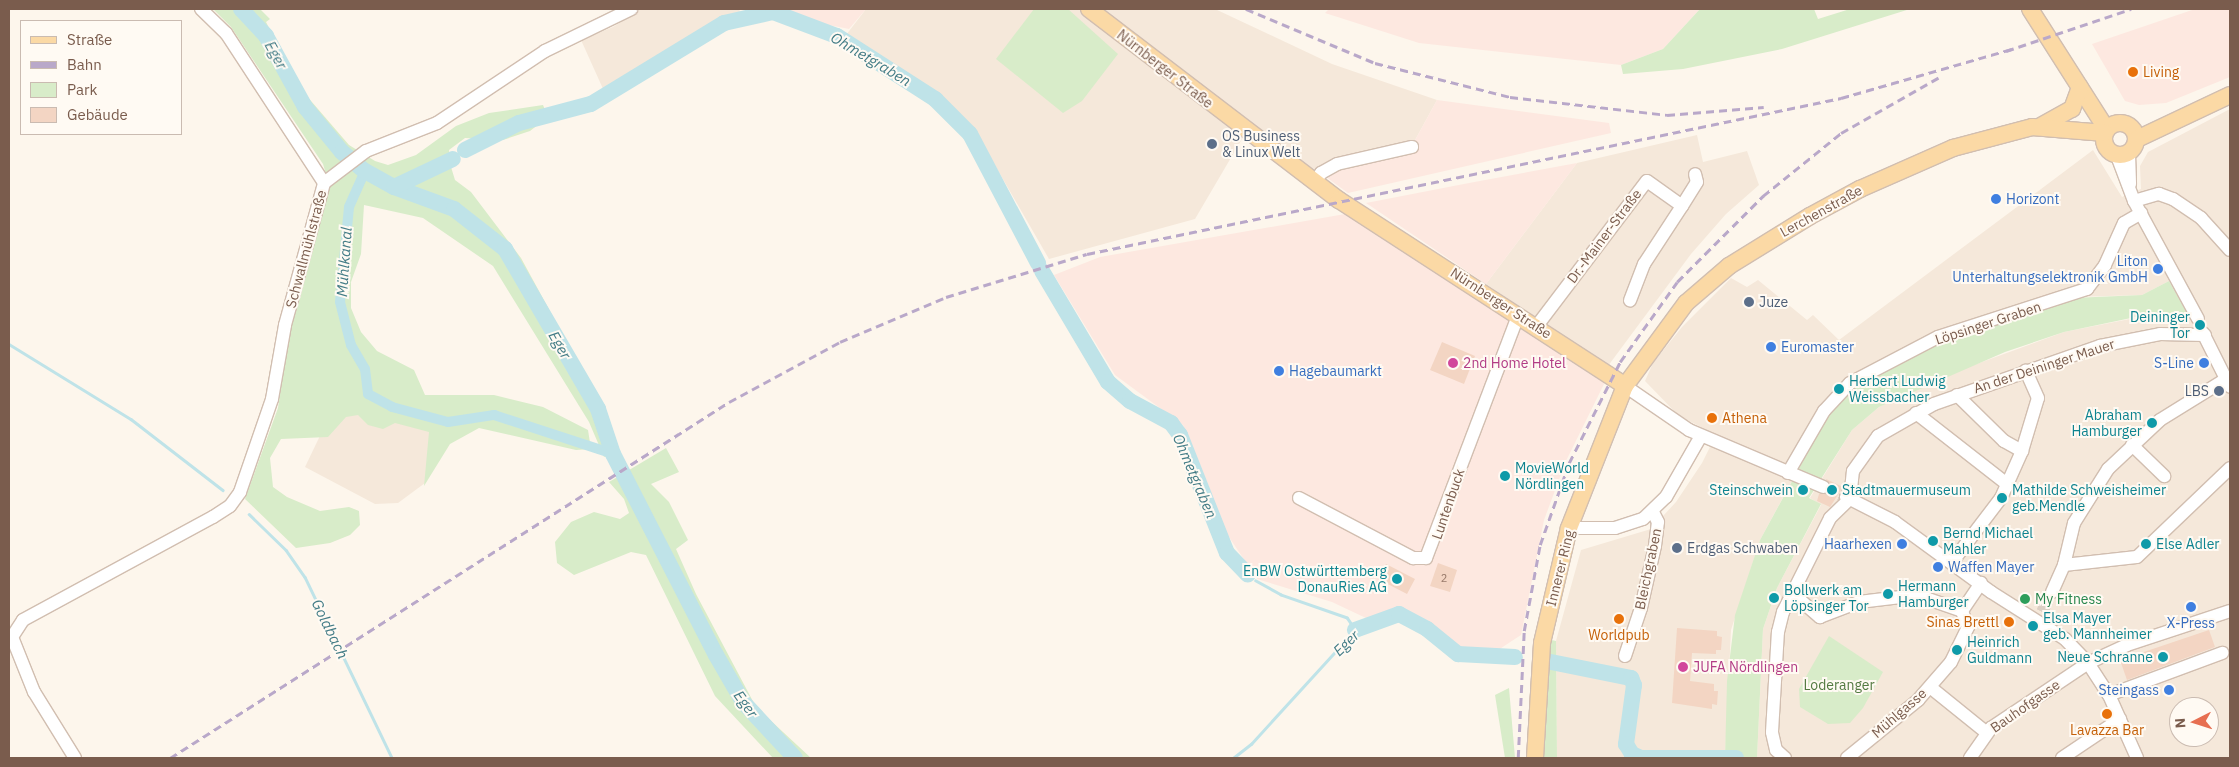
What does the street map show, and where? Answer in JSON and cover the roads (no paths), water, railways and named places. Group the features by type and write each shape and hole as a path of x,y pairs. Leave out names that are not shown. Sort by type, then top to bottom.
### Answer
{"main road":[{"name":"Nürnberger Straße","path":"1088,9 1315,182 1625,386"},
{"path":"2030,9 2123,155 2135,134"},
{"path":"2039,127 2072,109 2080,87"},
{"path":"2108,132 2135,134 2161,127 2230,95"},
{"name":"Lerchenstraße","path":"1625,386 1686,303 1755,249 1860,189 1908,167 1995,135 2039,127 2071,131 2108,132"},
{"name":"Innerer Ring","path":"1535,758 1542,643 1569,528 1625,386"}],"street":[{"path":"201,9 231,41 329,179"},
{"name":"Schwallmühlstraße","path":"75,758 22,667 12,637 17,626 230,506 240,492 272,399 285,325 329,179 366,151 437,124 545,51 631,9"},
{"path":"1315,182 1337,164 1412,147"},
{"path":"2123,155 2134,201 2188,297 2198,319"},
{"path":"1630,300 1644,264 1697,182 1695,174"},
{"name":"Dr.-Mainer-Straße","path":"1536,327 1646,181 1682,206"},
{"path":"2134,201 2159,194 2174,199 2200,218 2230,250"},
{"name":"Löpsinger Graben","path":"1788,473 1824,411 1850,383 1938,338 2087,289 2105,265 2124,223 2141,213"},
{"name":"Luntenbuck","path":"1299,498 1412,558 1426,558 1518,316"},
{"name":"An der Deininger Mauer","path":"1848,498 1853,471 1878,436 1916,413 2026,371 2130,339 2160,334 2204,334 2228,383"},
{"path":"1952,561 2008,485 2022,451 2038,398 2026,371"},
{"path":"2052,592 2064,565 2074,522 2088,498 2132,445 2167,415 2228,383"},
{"name":"Nürnberger Straße","path":"1625,386 1701,436 1823,486"},
{"path":"1957,396 2004,441 2022,451"},
{"path":"1916,413 2008,485"},
{"name":"Bleichgraben","path":"1625,656 1641,608 1655,546 1658,522 1653,512 1666,497 1701,436"},
{"path":"2132,445 2164,476"},
{"path":"2064,565 2137,557 2230,468"},
{"path":"1785,758 1776,750 1772,732 1778,632 1792,593 1830,518 1848,498 1895,522 1981,583 2039,616 2065,639 2088,663 2109,695 2137,758"},
{"path":"1569,528 1626,526 1653,512"},
{"path":"1792,593 1820,617 1859,602 1901,597 1957,609 1981,583"},
{"name":"Mühlgasse","path":"1852,757 1930,687 1951,662 1968,628 1957,609"},
{"name":"Bauhofgasse","path":"1970,758 1987,733 2088,663 2127,645 2230,611"},
{"path":"2109,695 2222,653"},
{"path":"1930,687 1987,733"},
{"path":"2062,758 2120,719"}],"waterway":[{"name":"Eger","path":"241,9 266,36 305,107 342,152 365,171 394,187 454,209 505,249 598,409 613,454 716,655 743,702 795,758"},
{"name":"Ohmetgraben","path":"465,150 519,123 591,104 724,23 773,12 837,36 935,99 970,134 1038,263"},
{"name":"Ohmetgraben","path":"394,187 453,159"},
{"name":"Mühlkanal","path":"365,171 349,207 340,302 351,345 365,369 368,394 392,407 448,422 494,415 613,454"},
{"name":"Ohmetgraben","path":"1042,271 1108,382 1130,401 1171,423 1180,435 1227,553 1248,575"},
{"name":"Goldbach","path":"9,344 131,419 223,490"},
{"name":"Goldbach","path":"249,514 286,550 305,577 392,758"},
{"name":"Eger","path":"1233,758 1251,744 1355,630 1347,618 1281,595 1256,581"},
{"name":"Eger","path":"1355,630 1399,614 1427,629 1458,654 1515,657"},
{"name":"Eger","path":"1551,662 1631,678 1634,685 1626,744 1632,754 1641,758 1736,758"}],"tunnel":[{"path":"1823,487 1846,497"},
{"path":"2042,612 2052,592"}],"railway":[{"path":"1246,9 1375,63 1510,97 1667,115 1764,107"},
{"path":"2006,51 2131,9"},
{"path":"170,758 729,402 840,342 946,297 1087,254 1841,98 2012,49"},
{"path":"1518,758 1524,631 1540,545 1569,463 1620,362 1677,282 1763,196 1841,133 1938,78"}],"place":[{"name":"Living","path":"2133,72"},
{"name":"OS Business & Linux Welt","path":"1212,144"},
{"name":"Horizont","path":"1996,199"},
{"name":"Liton Unterhaltungselektronik GmbH","path":"2158,269"},
{"name":"Juze","path":"1749,302"},
{"name":"Deininger Tor","path":"2200,325"},
{"name":"Euromaster","path":"1771,347"},
{"name":"2nd Home Hotel","path":"1453,363"},
{"name":"S-Line","path":"2204,363"},
{"name":"Hagebaumarkt","path":"1279,371"},
{"name":"Herbert Ludwig Weissbacher","path":"1839,389"},
{"name":"LBS","path":"2219,391"},
{"name":"Athena","path":"1712,418"},
{"name":"Abraham Hamburger","path":"2152,423"},
{"name":"MovieWorld Nördlingen","path":"1505,476"},
{"name":"Steinschwein","path":"1803,490"},
{"name":"Stadtmauermuseum","path":"1832,490"},
{"name":"Mathilde Schweisheimer geb.Mendle","path":"2002,498"},
{"name":"Bernd Michael Mahler","path":"1933,541"},
{"name":"Haarhexen","path":"1902,544"},
{"name":"Else Adler","path":"2146,544"},
{"name":"Erdgas Schwaben","path":"1677,548"},
{"name":"Waffen Mayer","path":"1938,567"},
{"name":"EnBW Ostwürttemberg DonauRies AG","path":"1397,579"},
{"name":"Hermann Hamburger","path":"1888,594"},
{"name":"Bollwerk am Löpsinger Tor","path":"1774,598"},
{"name":"My Fitness","path":"2025,599"},
{"name":"X-Press","path":"2191,607"},
{"name":"Worldpub","path":"1619,619"},
{"name":"Sinas Brettl","path":"2009,622"},
{"name":"Elsa Mayer geb. Mannheimer","path":"2033,626"},
{"name":"Heinrich Guldmann","path":"1957,650"},
{"name":"Neue Schranne","path":"2163,657"},
{"name":"JUFA Nördlingen","path":"1683,667"},
{"name":"Steingass","path":"2169,690"},
{"name":"Lavazza Bar","path":"2107,714"}],"park label":[{"name":"Loderanger","path":"1839,685"}]}
